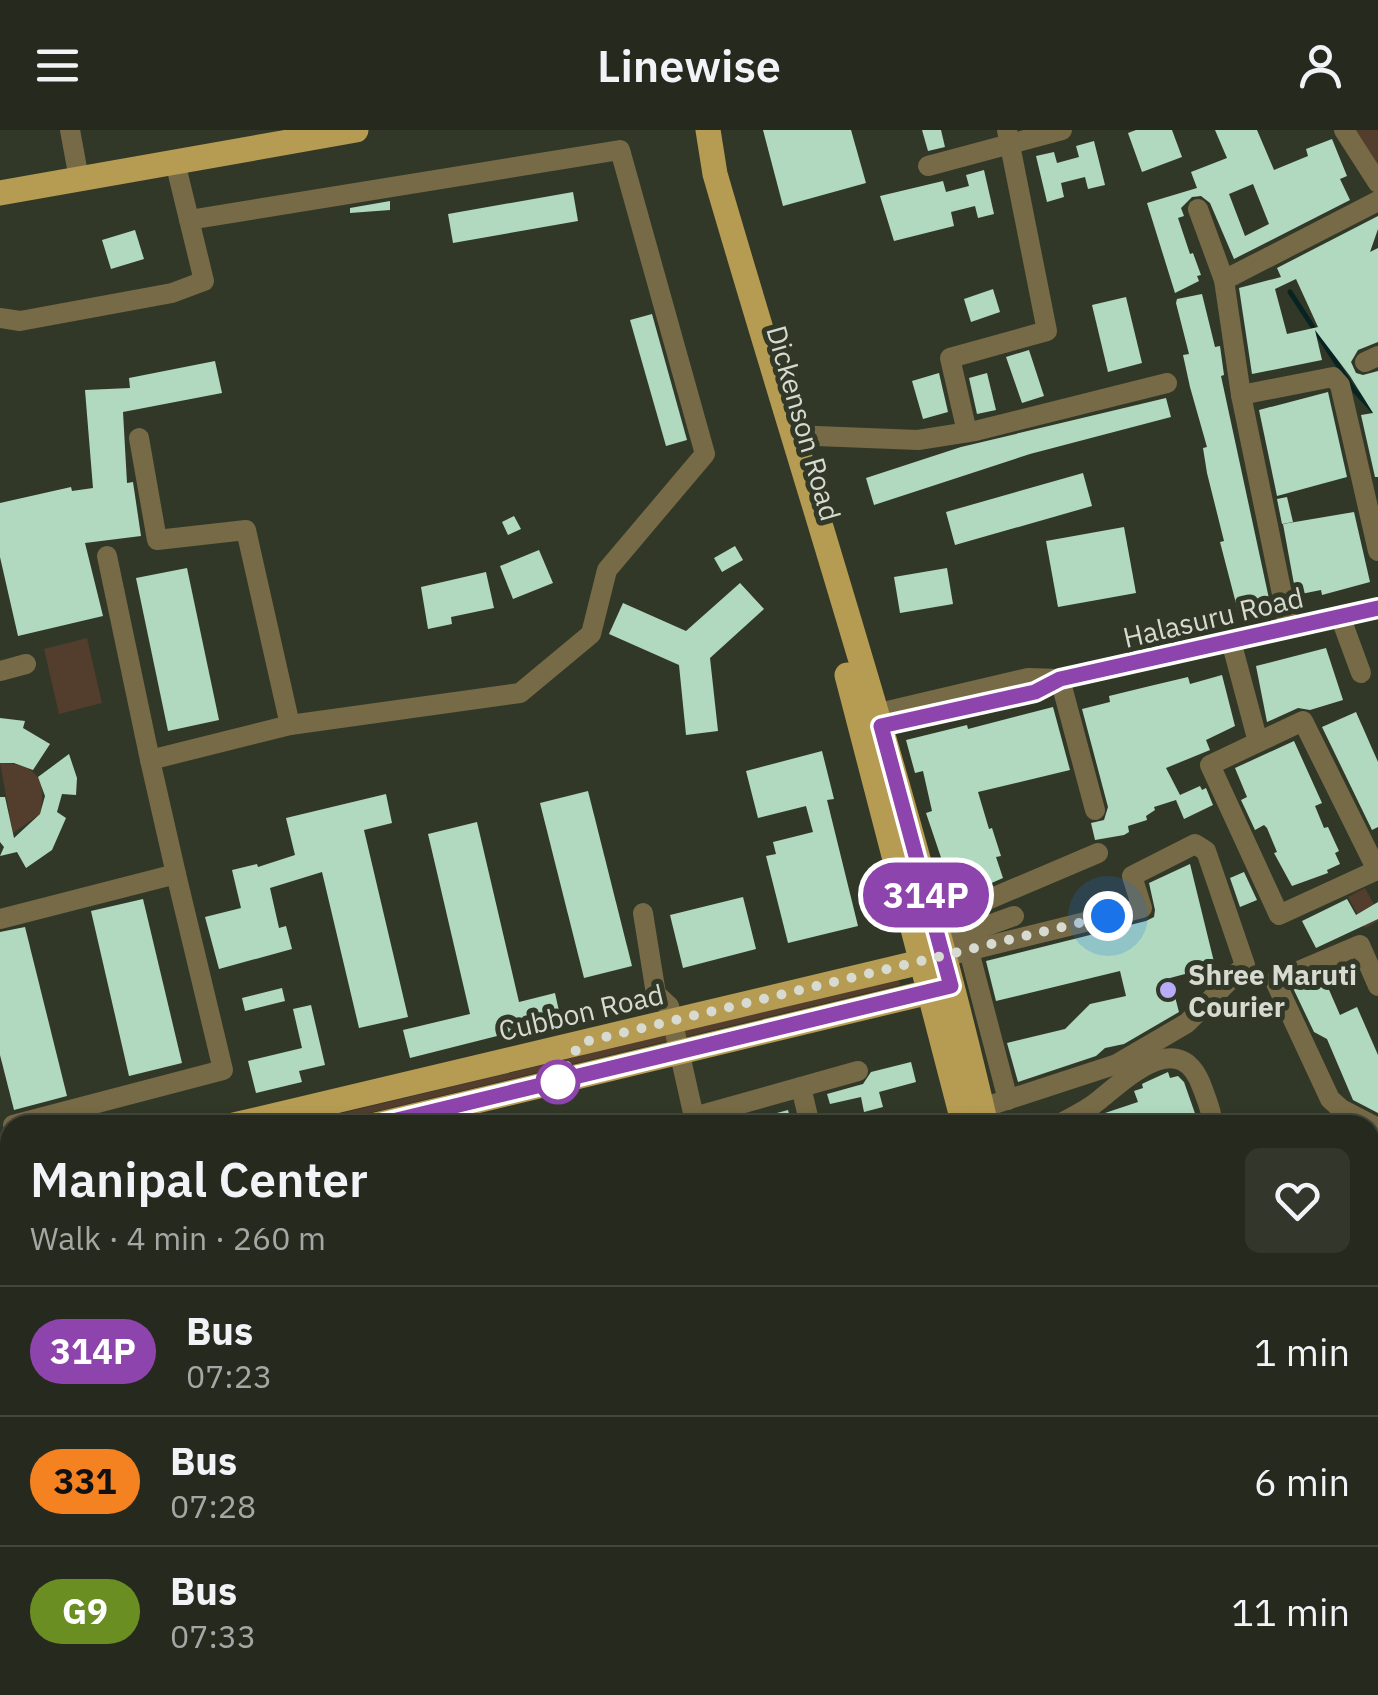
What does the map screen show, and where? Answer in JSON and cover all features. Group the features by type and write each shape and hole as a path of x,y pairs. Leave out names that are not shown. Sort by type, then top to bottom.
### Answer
{"main road":[{"path":"247,150 274,130"},
{"path":"0,193 356,130"},
{"name":"Dickenson Road","path":"693,130 791,435 934,945"},
{"name":"Dickenson Road","path":"708,130 708,176 934,945 941,989 976,1115"},
{"name":"Cubbon Road","path":"308,1115 673,1022 934,945"},
{"path":"419,1115 941,989"}],"street":[{"path":"70,130 79,179"},
{"path":"928,166 1008,137 1062,130"},
{"path":"1344,130 1378,183"},
{"path":"968,432 950,358 1047,331 1008,137"},
{"path":"150,760 290,725 520,693 591,634 607,570 705,454 620,150 189,220"},
{"path":"0,318 20,322 172,293 204,281 175,162"},
{"path":"1224,280 1378,200"},
{"path":"1198,209 1224,280 1241,395 1289,628"},
{"path":"1241,395 1333,377 1340,385 1378,551"},
{"path":"791,435 918,440 968,432 1167,383"},
{"path":"139,438 157,540 246,530 290,725"},
{"path":"50,1115 224,1070 106,556"},
{"name":"Halasuru Road","path":"870,722 1035,692 1060,679 1378,608"},
{"path":"1340,616 1361,674"},
{"path":"1231,641 1258,742"},
{"path":"0,671 26,664"},
{"path":"1060,679 1095,810"},
{"path":"1302,722 1377,870 1279,915 1210,764 1258,742 1302,722"},
{"path":"934,945 969,951 1142,908 1132,876 1195,844 1206,850 1245,965 1187,1023 1117,1064 1008,1100 984,1115"},
{"path":"934,945 960,912 1098,853"},
{"path":"0,919 176,874"},
{"path":"643,913 656,994 668,1006 673,1022 692,1115"},
{"path":"934,945 1014,916"},
{"path":"1351,1115 1330,1099 1275,981 1360,945 1378,986"},
{"path":"969,951 1008,1100"},
{"path":"1075,1115 1127,1076 1173,1058 1186,1061 1198,1074 1210,1115"},
{"path":"712,1115 858,1071"},
{"path":"801,1087 808,1115"}],"shaded area":[{"path":"1353,130 1378,130 1378,166"},
{"path":"87,638 102,703 59,714 44,649"},
{"path":"0,763 31,770 42,792 40,814 13,833"},
{"path":"1365,888 1378,912 1378,921 1365,928 1348,897"},
{"path":"899,979 900,985 360,1115 335,1115"}],"building":[{"path":"763,130 851,130 866,183 783,206"},
{"path":"922,130 941,130 945,147 928,151"},
{"path":"1172,130 1182,157 1142,172 1128,133"},
{"path":"1215,130 1257,130 1274,170 1308,156 1306,149 1332,139 1347,176 1340,179 1350,200 1234,259 1210,203 1201,196 1192,197 1181,208 1184,216 1178,218 1201,275 1197,276 1199,281 1175,293 1147,203 1197,188 1191,172 1227,158","holes":["1253,184 1269,224 1245,236 1229,194"]},
{"path":"1094,141 1105,185 1088,189 1085,177 1061,183 1064,197 1047,202 1036,156 1054,152 1057,163 1079,157 1076,146"},
{"path":"984,170 994,214 978,218 975,206 951,212 954,226 894,241 880,196 943,181 946,192 969,186 966,175"},
{"path":"573,192 578,221 453,243 448,214"},
{"path":"390,201 390,210 350,213 350,208"},
{"path":"1378,216 1370,252 1378,248 1378,342 1358,350 1351,362 1356,373 1378,371 1378,477 1361,415 1373,413 1315,330 1322,360 1252,374 1239,288 1281,277 1277,268","holes":["1296,279 1318,327 1287,334 1275,289"]},
{"path":"135,230 144,259 111,269 102,240"},
{"path":"993,289 1000,312 971,322 964,299"},
{"path":"1202,294 1215,347 1220,346 1224,375 1221,376 1271,608 1239,615 1220,542 1224,541 1203,448 1207,447 1183,355 1189,354 1176,303 1177,299"},
{"path":"1126,297 1142,363 1108,372 1092,305"},
{"path":"652,314 687,440 666,446 630,320"},
{"path":"1029,350 1044,396 1022,403 1006,357"},
{"path":"215,361 222,393 123,412 127,483 133,482 141,536 85,543 103,616 18,636 0,557 0,503 71,487 72,491 93,488 85,390 130,388 129,378"},
{"path":"939,373 948,412 923,419 912,381"},
{"path":"987,373 996,410 977,414 969,378"},
{"path":"1328,392 1347,477 1277,496 1259,410"},
{"path":"1166,398 1171,417 1030,454 874,505 866,478 961,447"},
{"path":"1083,473 1092,506 955,545 946,512"},
{"path":"1287,497 1293,522 1282,524 1277,499"},
{"path":"1354,512 1370,582 1322,595 1321,590 1296,595 1283,524"},
{"path":"514,516 521,529 508,535 502,522"},
{"path":"1124,527 1136,593 1058,607 1046,541"},
{"path":"735,546 743,560 722,572 714,558"},
{"path":"539,550 553,583 513,599 500,566"},
{"path":"187,568 219,720 168,731 136,578"},
{"path":"947,568 953,604 900,613 894,577"},
{"path":"486,572 494,608 451,617 452,624 428,629 421,587"},
{"path":"740,583 764,609 710,658 718,731 686,735 679,665 609,634 623,603 686,631"},
{"path":"1326,648 1343,700 1310,710 1298,708 1267,722 1256,666"},
{"path":"1222,675 1235,726 1206,740 1210,750 1166,768 1180,795 1200,786 1202,790 1206,788 1213,805 1184,819 1176,800 1154,807 1147,820 1128,826 1129,832 1124,835 1095,840 1091,823 1104,820 1108,807 1082,709 1110,702 1109,696 1150,686 1188,677 1190,684"},
{"path":"1053,707 1070,770 978,792 1001,856 996,857 1003,878 955,899 926,813 932,811 923,771 915,773 906,740"},
{"path":"1356,712 1378,762 1378,827 1372,830 1322,727"},
{"path":"0,718 25,721 23,728 50,744 33,770 0,763"},
{"path":"1294,741 1322,803 1315,806 1339,851 1335,853 1340,864 1328,873 1292,886 1274,853 1277,852 1267,828 1264,825 1255,830 1241,800 1247,797 1235,768"},
{"path":"822,751 834,799 827,800 858,926 788,943 766,856 776,854 773,842 813,832 806,806 758,818 746,771"},
{"path":"69,754 77,778 76,795 62,794 57,812 66,818 52,850 26,868 17,852 0,856 4,847 0,842 0,797 5,797 14,838 40,814 45,796 38,777"},
{"path":"588,791 632,966 584,978 540,803"},
{"path":"386,794 392,823 364,830 408,1017 359,1028 322,872 270,888 279,928 286,926 292,949 219,969 205,917 241,908 232,870 257,864 258,867 295,855 286,818"},
{"path":"477,822 519,1002 555,993 561,1020 410,1058 403,1030 470,1014 428,834"},
{"path":"1190,864 1215,966 1170,978 1179,1012 1124,1044 1018,1082 1007,1043 1065,1029 1090,1004 1126,996 1120,971 996,1001 986,961 1146,921 1154,917 1155,910 1149,883"},
{"path":"1244,872 1257,900 1240,907 1230,878"},
{"path":"743,897 756,949 683,968 670,915"},
{"path":"143,899 182,1063 129,1076 91,911"},
{"path":"1347,899 1356,915 1378,902 1378,919 1316,948 1302,921"},
{"path":"25,927 67,1096 14,1110 0,1055 0,932"},
{"path":"1323,976 1340,1015 1357,1007 1378,1055 1378,1113 1353,1100 1327,1039 1314,1032 1293,988"},
{"path":"282,988 285,1001 245,1011 242,998"},
{"path":"311,1005 325,1065 299,1071 302,1082 256,1093 248,1061 302,1048 293,1009"},
{"path":"911,1062 916,1082 879,1092 883,1107 864,1112 861,1097 830,1104 827,1094 863,1084 871,1072"},
{"path":"1168,1072 1170,1078 1178,1076 1184,1082 1196,1115 1102,1115 1138,1102 1134,1091 1143,1088 1142,1084"}],"waterway":[{"path":"1290,292 1355,391 1378,416"}],"bus line":[{"name":"314P","path":"419,1115 951,986 881,726 1035,692 1060,679 1378,608"}],"place":[{"name":"Shree Maruti Courier","path":"1168,990"}],"route":[{"path":"558,1082 580,1043 1108,916"}]}
